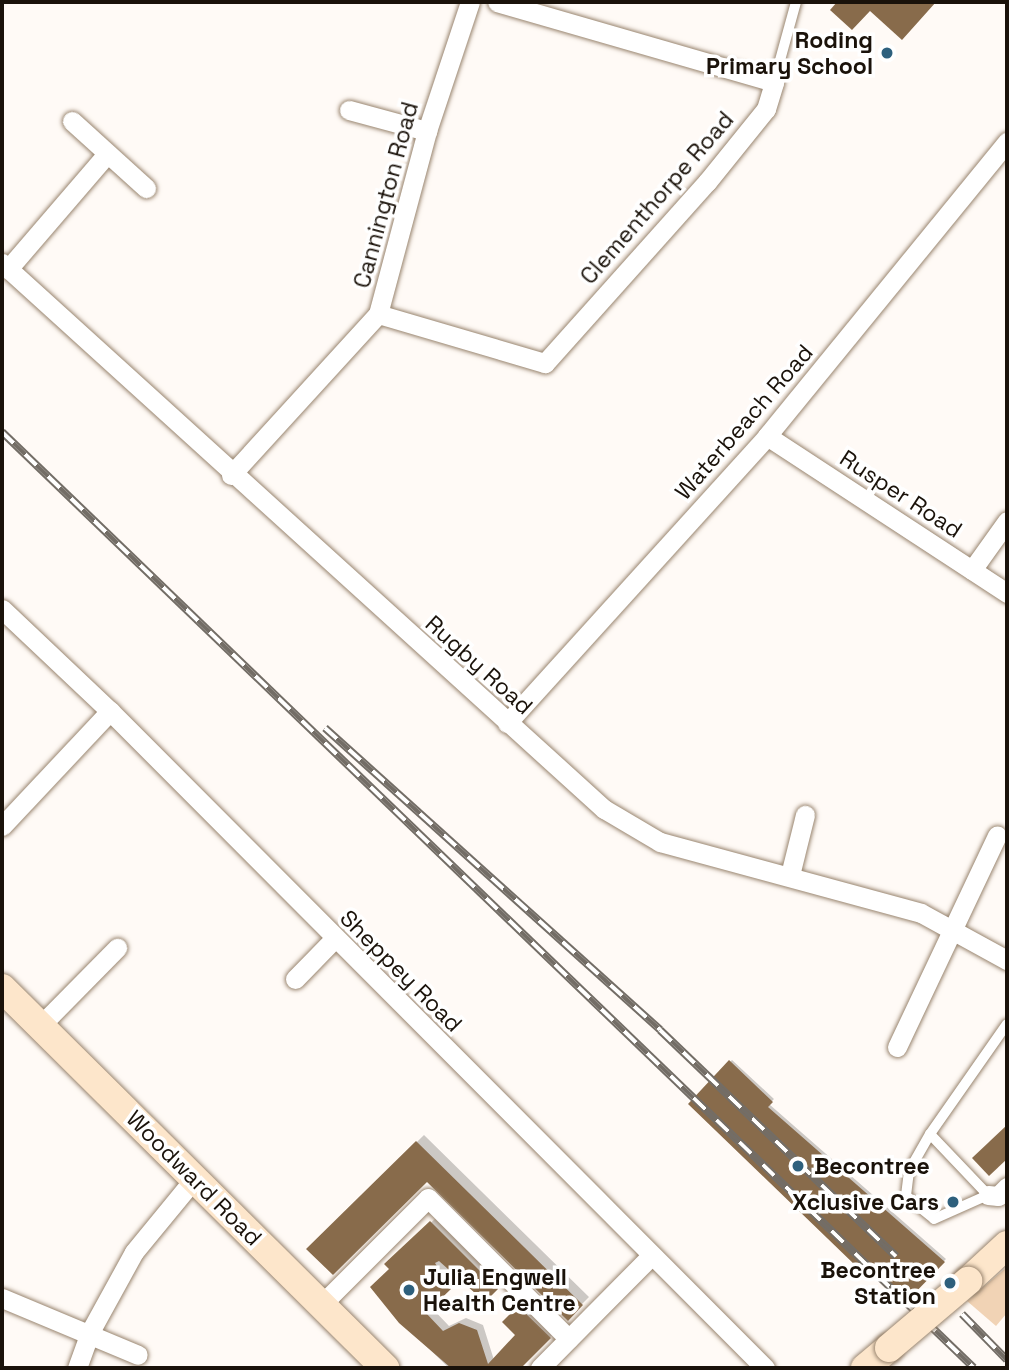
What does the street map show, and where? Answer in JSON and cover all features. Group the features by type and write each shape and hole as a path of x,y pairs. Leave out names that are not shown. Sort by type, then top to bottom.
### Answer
{"street":[{"name":"Cannington Road","path":"231,475 378,313 427,131 470,2"},
{"path":"497,2 774,82"},
{"name":"Clementhorpe Road","path":"378,313 545,363 743,139 766,109 774,82"},
{"path":"349,110 427,131"},
{"path":"72,121 146,188"},
{"name":"Waterbeach Road","path":"507,723 767,436 1005,148"},
{"path":"5,266 107,154"},
{"name":"Rugby Road","path":"5,266 231,475 604,809 660,842 790,875 921,913 954,928 1007,960"},
{"name":"Rusper Road","path":"767,436 1007,593"},
{"path":"972,570 1007,521"},
{"name":"Sheppey Road","path":"2,609 110,711 334,939 765,1368"},
{"path":"2,826 110,711"},
{"path":"790,875 805,816"},
{"path":"897,1047 997,835"},
{"path":"295,979 334,939"},
{"path":"40,1026 117,948"},
{"name":"Woodward Road","path":"2,988 385,1368"},
{"path":"76,1368 90,1332 134,1252 194,1179"},
{"path":"988,1195 998,1196 1007,1187"},
{"path":"321,1305 428,1198 569,1339"},
{"path":"865,1368 1007,1245"},
{"path":"540,1368 651,1256"},
{"path":"2,1298 90,1332 138,1355"}],"lane":[{"path":"774,82 796,2"},
{"path":"930,1135 988,1195 934,1219 906,1196 909,1171 930,1135 1007,1024"}],"shaded area":[{"path":"1007,1267 1007,1313 996,1326 967,1301"}],"building":[{"path":"837,2 936,2 902,40 870,11 852,30 830,10"},
{"path":"729,1060 773,1102 768,1107 945,1262 905,1303 862,1261 856,1266 688,1104"},
{"path":"1007,1125 1007,1159 989,1176 972,1158"},
{"path":"416,1141 583,1305 568,1321 427,1182 333,1275 306,1249"},
{"path":"430,1221 498,1289 485,1302 439,1261 435,1263 451,1289 426,1313 443,1331 459,1323 477,1330 488,1364 515,1335 502,1322 518,1306 551,1338 521,1368 451,1368 399,1323 370,1287 389,1269 384,1264"}],"railway":[{"path":"2,432 974,1368"},
{"path":"325,728 660,1030 896,1256"},
{"path":"962,1314 1007,1360"}],"place":[{"name":"Roding Primary School","path":"887,53"},
{"name":"Becontree","path":"798,1166"},
{"name":"Xclusive Cars","path":"953,1202"},
{"name":"Becontree Station","path":"950,1283"},
{"name":"Julia Engwell Health Centre","path":"409,1290"}]}
